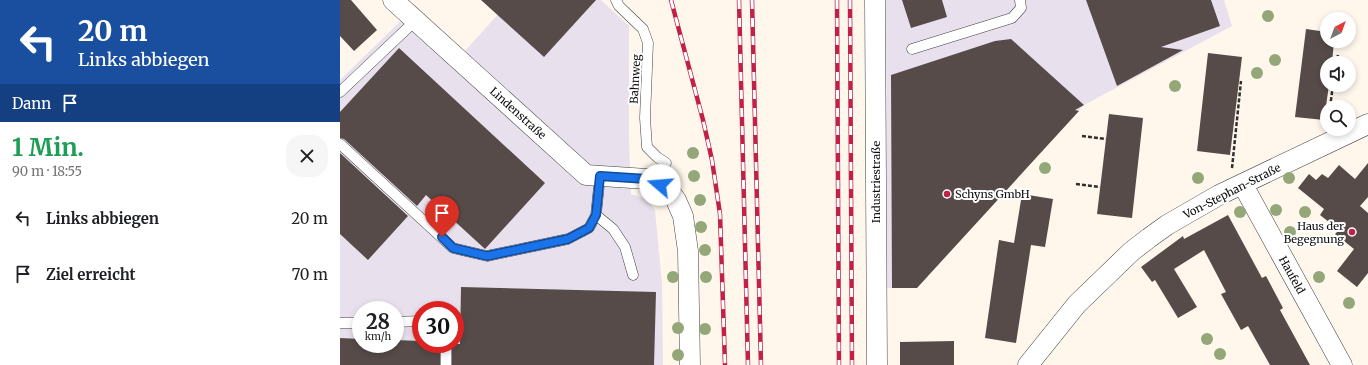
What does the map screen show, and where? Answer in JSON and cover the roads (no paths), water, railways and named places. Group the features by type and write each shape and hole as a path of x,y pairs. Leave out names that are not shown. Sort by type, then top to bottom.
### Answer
{"street":[{"name":"Lindenstraße","path":"393,0 586,175 647,179 670,192 676,200 683,216 688,251 690,365"},
{"name":"Industriestraße","path":"875,0 877,365"},
{"name":"Von-Stephan-Straße","path":"1028,365 1077,304 1132,251 1167,226 1219,195 1243,185 1368,124"},
{"name":"Haufeld","path":"1243,185 1342,365"}],"lane":[{"name":"Bahnweg","path":"616,0 619,6 643,29 648,44 645,118 647,147 657,157 666,163"},
{"path":"912,48 1012,18 1021,8 1020,0"},
{"path":"340,92 416,21"},
{"path":"340,144 453,248 487,256 568,239 589,228 596,215 600,176"},
{"path":"596,215 613,230 625,247 634,276"},
{"path":"340,323 352,322"},
{"path":"446,353 446,365"}],"railway":[{"path":"671,0 703,120 712,160 720,214 725,365"},
{"path":"739,0 748,365"},
{"path":"752,0 761,365"},
{"path":"837,0 839,365"},
{"path":"850,0 852,365"}],"place":[{"name":"Schyns GmbH","path":"947,194"},
{"name":"Haus der Begegnung","path":"1352,232"}]}
